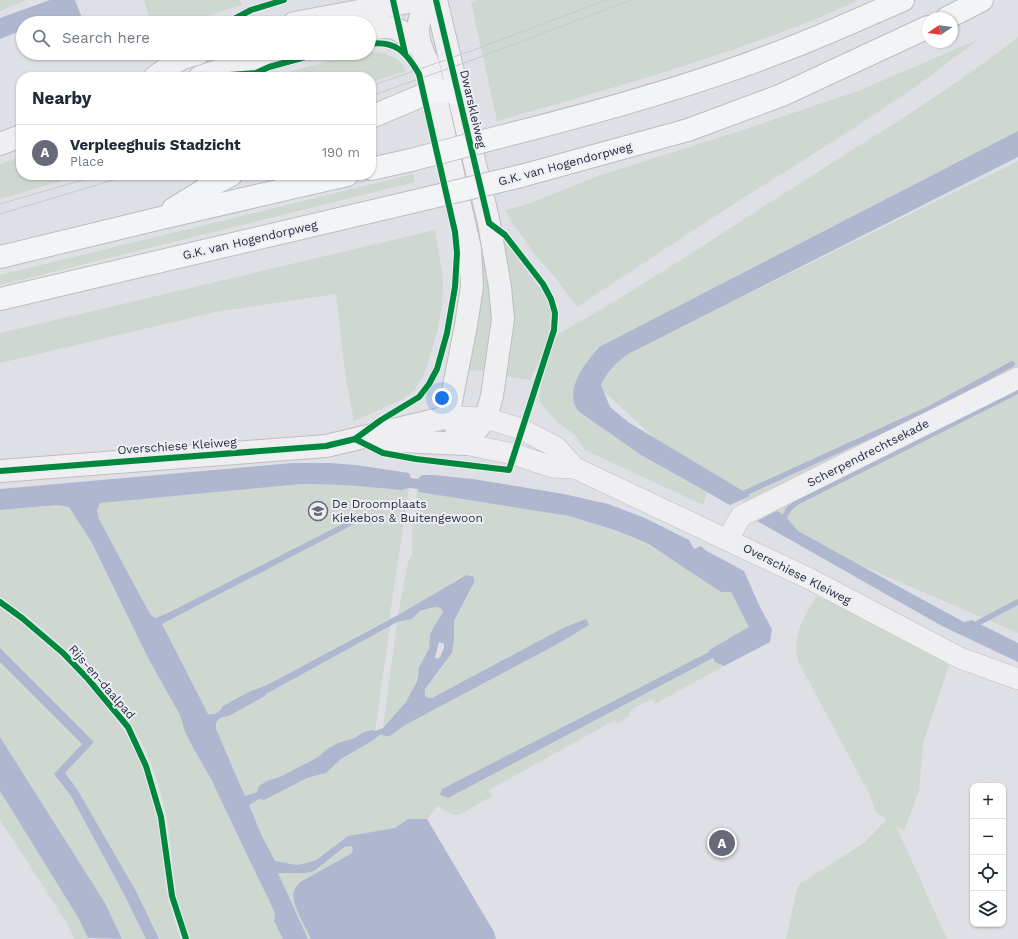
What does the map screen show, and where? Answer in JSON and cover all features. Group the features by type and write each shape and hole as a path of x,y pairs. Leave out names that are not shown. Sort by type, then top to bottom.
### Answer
{"main road":[{"path":"376,169 585,115 672,90 770,56 903,0"},
{"path":"958,12 982,0"},
{"name":"G.K. van Hogendorpweg","path":"0,299 521,176 688,130 782,95 922,30"},
{"path":"376,115 435,90 458,92"},
{"path":"156,218 222,180"},
{"path":"0,257 156,218 325,180"}],"street":[{"path":"332,16 419,0"},
{"path":"432,0 425,8 420,18 418,35 420,47 428,63 435,90 470,249 472,286 448,417 465,444"},
{"name":"Dwarskleiweg","path":"436,0 489,223 500,287 503,319 492,396 486,418 465,444"},
{"path":"376,28 388,27 399,29 420,47"},
{"path":"162,72 179,60"},
{"path":"215,72 250,60"},
{"path":"0,144 16,138"},
{"name":"Scherpendrechtsekade","path":"728,539 741,516 1018,378"},
{"name":"Overschiese Kleiweg","path":"0,471 326,446 448,417 486,418 521,429 556,447 575,468"},
{"name":"Overschiese Kleiweg","path":"355,439 465,444 513,454 553,467 575,468 810,579 960,658 1018,679"}],"shaded area":[{"path":"0,0 27,0 0,11"},
{"path":"144,0 240,0 242,5 207,16 149,16"},
{"path":"477,0 858,0 810,22 728,51 629,83 497,121 471,2"},
{"path":"1018,37 1018,131 599,347 589,359 578,411 641,455 707,493 703,505 585,450 575,435 557,422 547,411 540,401 540,389 555,336 652,278 889,127 968,74"},
{"path":"979,39 917,86 848,132 718,214 577,307 558,281 535,255 505,210 528,204 598,176 743,130 858,91"},
{"path":"376,52 397,59 406,71 376,80 376,72 290,72 332,60 376,60"},
{"path":"16,159 16,180 66,180 0,199 0,164"},
{"path":"1018,161 1018,633 816,546 686,467 585,374"},
{"path":"413,174 415,182 0,285 0,275"},
{"path":"481,228 494,313 487,372 466,369 476,229"},
{"path":"435,230 443,280 442,305 438,329 424,375 415,389 405,398 354,421 346,381 336,294 216,312 0,363 0,333"},
{"path":"503,238 550,302 552,321 551,335 530,380 504,376 500,239"},
{"path":"302,484 345,485 402,490 409,488 390,614 391,618 267,685 251,691 214,715 208,714 161,624 362,520 358,516 166,614 155,618 150,614 99,519 99,505 100,503 105,502"},
{"path":"417,489 569,516 633,537 731,592 750,627 709,650 710,652 598,709 440,795 448,798 713,658 715,662 724,666 655,704 652,699 632,709 633,711 628,713 630,716 617,724 615,720 489,790 492,796 459,815 453,815 438,806 427,819 408,819 395,828 348,836 316,860 297,865 275,861 262,836 249,805 307,778 326,773 341,759 381,734 399,730 445,702 561,642 589,625 565,627 432,698 427,698 424,693 428,684 442,668 452,653 454,621 473,587 462,576 398,615 408,562 412,555 412,529"},
{"path":"58,505 69,507 92,543 148,658 180,715 185,732 211,779 269,899 275,914 275,921 283,939 188,939 177,897 169,831 164,805 151,764 138,736 116,704 91,674 34,622 0,597 0,510"},
{"path":"816,597 826,600 949,665 923,743 919,791 904,831 896,826 947,939 786,939 797,889 801,883 864,843 887,819 875,811 871,797 799,663 796,645 797,637 803,620"},
{"path":"434,607 440,608 443,612 430,635 429,649 419,667 414,688 406,702 383,728 397,622 408,620 420,612"},
{"path":"0,608 32,632 78,674 105,705 136,750 148,781 159,824 166,888 181,939 159,939 136,891 77,789 65,773 94,742 0,648"},
{"path":"390,626 375,731 362,733 355,738 338,743 327,749 318,757 282,776 267,781 257,792 245,796 216,729 215,723 224,716 229,716"},
{"path":"0,662 82,744 54,775 71,796 125,896 146,939 122,939 105,903 0,737"},
{"path":"0,791 79,919 89,939 74,939 67,923 0,820"},
{"path":"348,846 353,848 352,853 302,881 294,892 296,907 311,939 308,939 277,873 306,873 313,871"}],"water":[{"path":"50,0 75,0 81,16 16,16 16,33 0,39 0,18"},
{"path":"1018,131 1018,157 628,354 609,371 601,385 610,407 628,422 750,496 730,505 641,455 578,411 574,403 574,388 584,366 599,347"},
{"path":"292,463 330,463 356,465 409,473 411,478 418,479 422,475 433,475 473,479 564,494 608,504 645,518 689,540 694,549 701,546 705,550 744,571 760,607 772,629 770,642 724,666 715,662 713,658 448,798 440,795 442,789 709,652 709,650 749,627 731,592 721,592 650,545 614,530 569,516 419,492 418,489 409,488 402,490 345,485 302,484 100,503 97,510 99,519 150,614 155,618 166,614 358,516 362,520 162,624 208,714 217,713 223,706 251,691 267,685 398,615 466,575 474,577 474,583 454,621 452,653 425,689 425,696 429,698 432,698 565,627 586,619 589,625 561,642 405,725 390,736 381,734 341,759 326,773 307,778 264,800 260,799 249,805 262,836 275,861 297,865 316,860 348,836 395,828 408,819 427,819 494,932 496,939 311,939 296,908 293,896 294,890 302,881 352,853 353,848 351,846 345,847 314,871 306,873 278,873 308,939 283,939 274,921 275,914 269,900 211,779 191,744 185,732 180,715 148,658 92,543 69,507 58,505 0,510 0,489","holes":["434,607 440,608 443,612 430,635 429,649 419,667 417,681 406,702 383,728 362,733 355,738 338,743 327,749 318,757 282,776 267,781 259,786 257,792 245,796 216,729 216,723 218,720 229,716 397,622 412,619 420,611","439,642 444,644 444,648 440,657 437,659 435,657"]},
{"path":"777,511 785,516 798,531 905,590 964,622 972,620 1018,643 1018,662 942,626 757,521"},
{"path":"0,648 94,742 65,773 77,789 136,891 159,939 146,939 125,896 71,796 54,774 82,744 0,662"},
{"path":"0,737 105,903 122,939 88,938 79,919 0,791"}],"waterway":[{"path":"745,493 931,408 1012,364"},
{"path":"785,516 789,509 797,502 1018,391"},
{"path":"978,623 1018,602"}],"tram line":[{"path":"376,84 471,51 606,0"},
{"path":"376,94 475,59 631,0"},
{"path":"0,204 83,180"},
{"path":"0,214 113,180"}],"cycle path":[{"path":"240,16 251,10 284,0"},
{"path":"393,0 405,53"},
{"path":"355,439 383,453 416,459 509,470 554,330 555,313 551,299 543,284 505,235 489,223 436,0"},
{"path":"0,471 326,446 355,439 381,420 419,397 429,384 437,369 447,333 455,287 457,253 455,232 419,74 410,60 400,50 387,44 376,43"},
{"path":"258,72 269,67 294,60"},
{"name":"Rijs-en-daalpad","path":"0,602 22,618 63,653 88,679 128,727 146,766 161,817 172,896 186,939"}],"place":[{"name":"De Droomplaats Kiekebos & Buitengewoon","path":"318,511"},
{"name":"Verpleeghuis Stadzicht","path":"722,843"}]}
